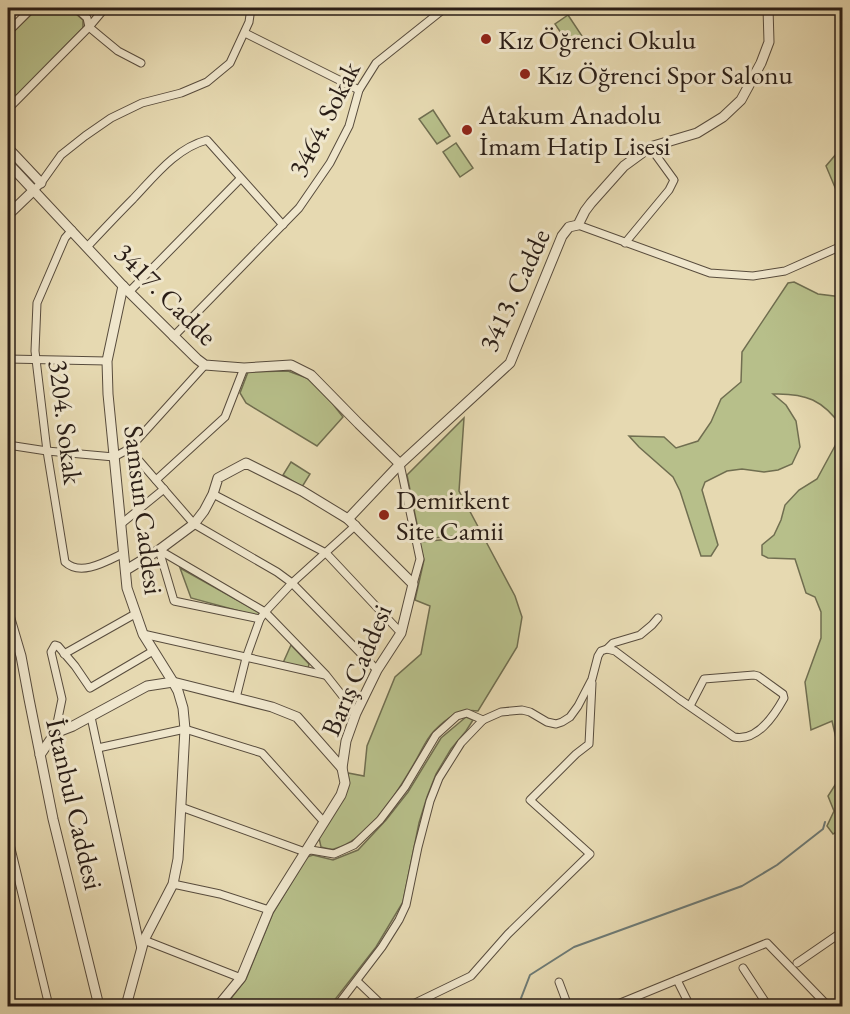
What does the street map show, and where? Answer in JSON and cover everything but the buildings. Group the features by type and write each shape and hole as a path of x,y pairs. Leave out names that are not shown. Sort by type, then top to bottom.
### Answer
{"street":[{"path":"8,32 32,8"},
{"path":"76,8 87,18 89,27 118,51 141,63"},
{"path":"8,109 105,8"},
{"path":"8,215 41,183 62,155 111,118 142,104 181,93 207,82 230,63 245,33 251,8"},
{"name":"3464. Sokak","path":"173,337 299,208 330,163 350,126 359,90 376,63 445,8"},
{"name":"3413. Cadde","path":"352,522 400,464 510,363 562,236 569,227 578,225 585,211 614,176 650,147 696,133 723,117 741,100 761,63 769,42 768,8"},
{"path":"245,33 359,90"},
{"path":"87,246 160,170 187,149 207,140 283,225"},
{"path":"625,243 669,190 674,180 650,147"},
{"path":"8,148 41,183"},
{"name":"3417. Cadde","path":"8,163 126,289 173,337 205,365 244,368 291,365 311,375 400,464"},
{"path":"126,289 240,179"},
{"path":"578,225 710,273 753,276 785,271 837,248"},
{"name":"3204. Sokak","path":"72,230 65,238 37,303 35,351 47,451 65,562 77,569 92,567 124,553"},
{"name":"Samsun Caddesi","path":"126,289 107,362 108,394 127,588 143,634 173,681 183,708 185,729 178,859 173,884 143,944 126,1006"},
{"path":"8,359 107,362"},
{"path":"8,445 114,457 129,449 205,365"},
{"path":"156,480 225,417 244,368"},
{"path":"129,449 194,524 292,583 377,670"},
{"name":"Barış Caddesi","path":"126,570 159,550 194,524 213,494 218,478 246,463 302,490 352,522 413,584 401,633 377,670 356,713 346,741 342,768 345,783 341,795 268,910 241,978 218,1006"},
{"path":"400,464 420,559 413,584"},
{"path":"121,524 164,489"},
{"path":"213,494 326,553 401,633"},
{"path":"236,698 246,658 260,620 292,583 326,553 352,522"},
{"path":"159,550 266,612 326,675 356,713"},
{"path":"159,550 174,601 260,620"},
{"name":"İstanbul Caddesi","path":"8,612 21,656 51,810 99,1006"},
{"path":"64,654 135,614"},
{"path":"409,1006 471,976 508,934 590,854 530,800 589,744 592,679 601,651 613,643 640,635 658,618"},
{"path":"143,634 326,675"},
{"path":"40,755 55,733 62,699 51,652 55,645 75,666 90,688 153,651"},
{"path":"606,649 615,651 726,733 741,739 750,737 767,722 783,698 783,694 754,675 704,679 690,706"},
{"path":"337,1006 399,920 406,905 430,801 439,778 461,744 483,720 501,712 522,710 547,722 556,724 562,722 570,717 578,706 592,679"},
{"path":"55,733 91,717 147,686 173,681 272,707 297,717 342,768"},
{"path":"181,807 305,852 310,850 333,854 354,845 380,820 405,787 436,735 457,717 467,713 483,720"},
{"path":"91,717 143,944 241,978"},
{"path":"98,748 185,729 262,753 324,822"},
{"path":"8,836 49,1006"},
{"path":"315,837 318,851"},
{"path":"173,884 220,894 268,910"},
{"path":"797,963 843,932"},
{"path":"613,1006 766,943 828,1006"},
{"path":"743,968 768,1006"},
{"path":"677,980 690,1006"},
{"path":"357,981 383,1006"},
{"path":"560,982 568,1006"}],"green space":[{"path":"38,8 69,8 83,20 83,28 8,104 8,37"},
{"path":"568,15 582,36 569,45 555,24"},
{"path":"433,110 450,136 437,144 419,119"},
{"path":"456,143 473,168 460,177 443,152"},
{"path":"842,147 842,204 826,166"},
{"path":"794,282 818,294 842,297 842,427 828,410 813,400 795,395 773,394 786,405 796,421 800,447 792,464 778,470 727,471 705,482 702,490 718,545 711,556 701,556 680,491 673,477 629,436 664,437 676,448 698,441 711,422 721,399 741,382 742,352 788,283"},
{"path":"288,371 307,378 343,417 317,446 246,403 240,393 248,372"},
{"path":"464,418 459,491 482,534 420,539 407,475"},
{"path":"842,433 842,828 833,834 827,826 834,811 828,796 837,782 839,751 832,721 811,730 805,682 821,638 821,612 815,597 806,593 795,559 768,558 762,555 762,545 774,535 785,505 799,490 817,479"},
{"path":"291,462 310,474 302,487 283,475"},
{"path":"483,536 515,596 522,617 517,647 478,711 465,711 454,715 431,734 391,800 371,825 347,844 332,849 321,847 319,838 349,782 348,773 364,776 367,746 395,677 421,654 430,606 415,600 424,560 419,542"},
{"path":"180,568 260,613 258,616 191,598"},
{"path":"291,645 309,664 308,669 283,663"},
{"path":"466,717 473,720 436,774 427,797 419,823 403,902 376,947 330,1006 225,1006 246,979 273,913 307,857 313,855 333,860 358,850 408,792 441,738"}],"waterway":[{"path":"518,1006 530,975 574,947 742,886 777,865 823,829 825,822"}],"place":[{"name":"Kız Öğrenci Okulu","path":"486,39"},
{"name":"Kız Öğrenci Spor Salonu","path":"525,74"},
{"name":"Atakum Anadolu İmam Hatip Lisesi","path":"467,130"},
{"name":"Demirkent Site Camii","path":"384,515"}]}
